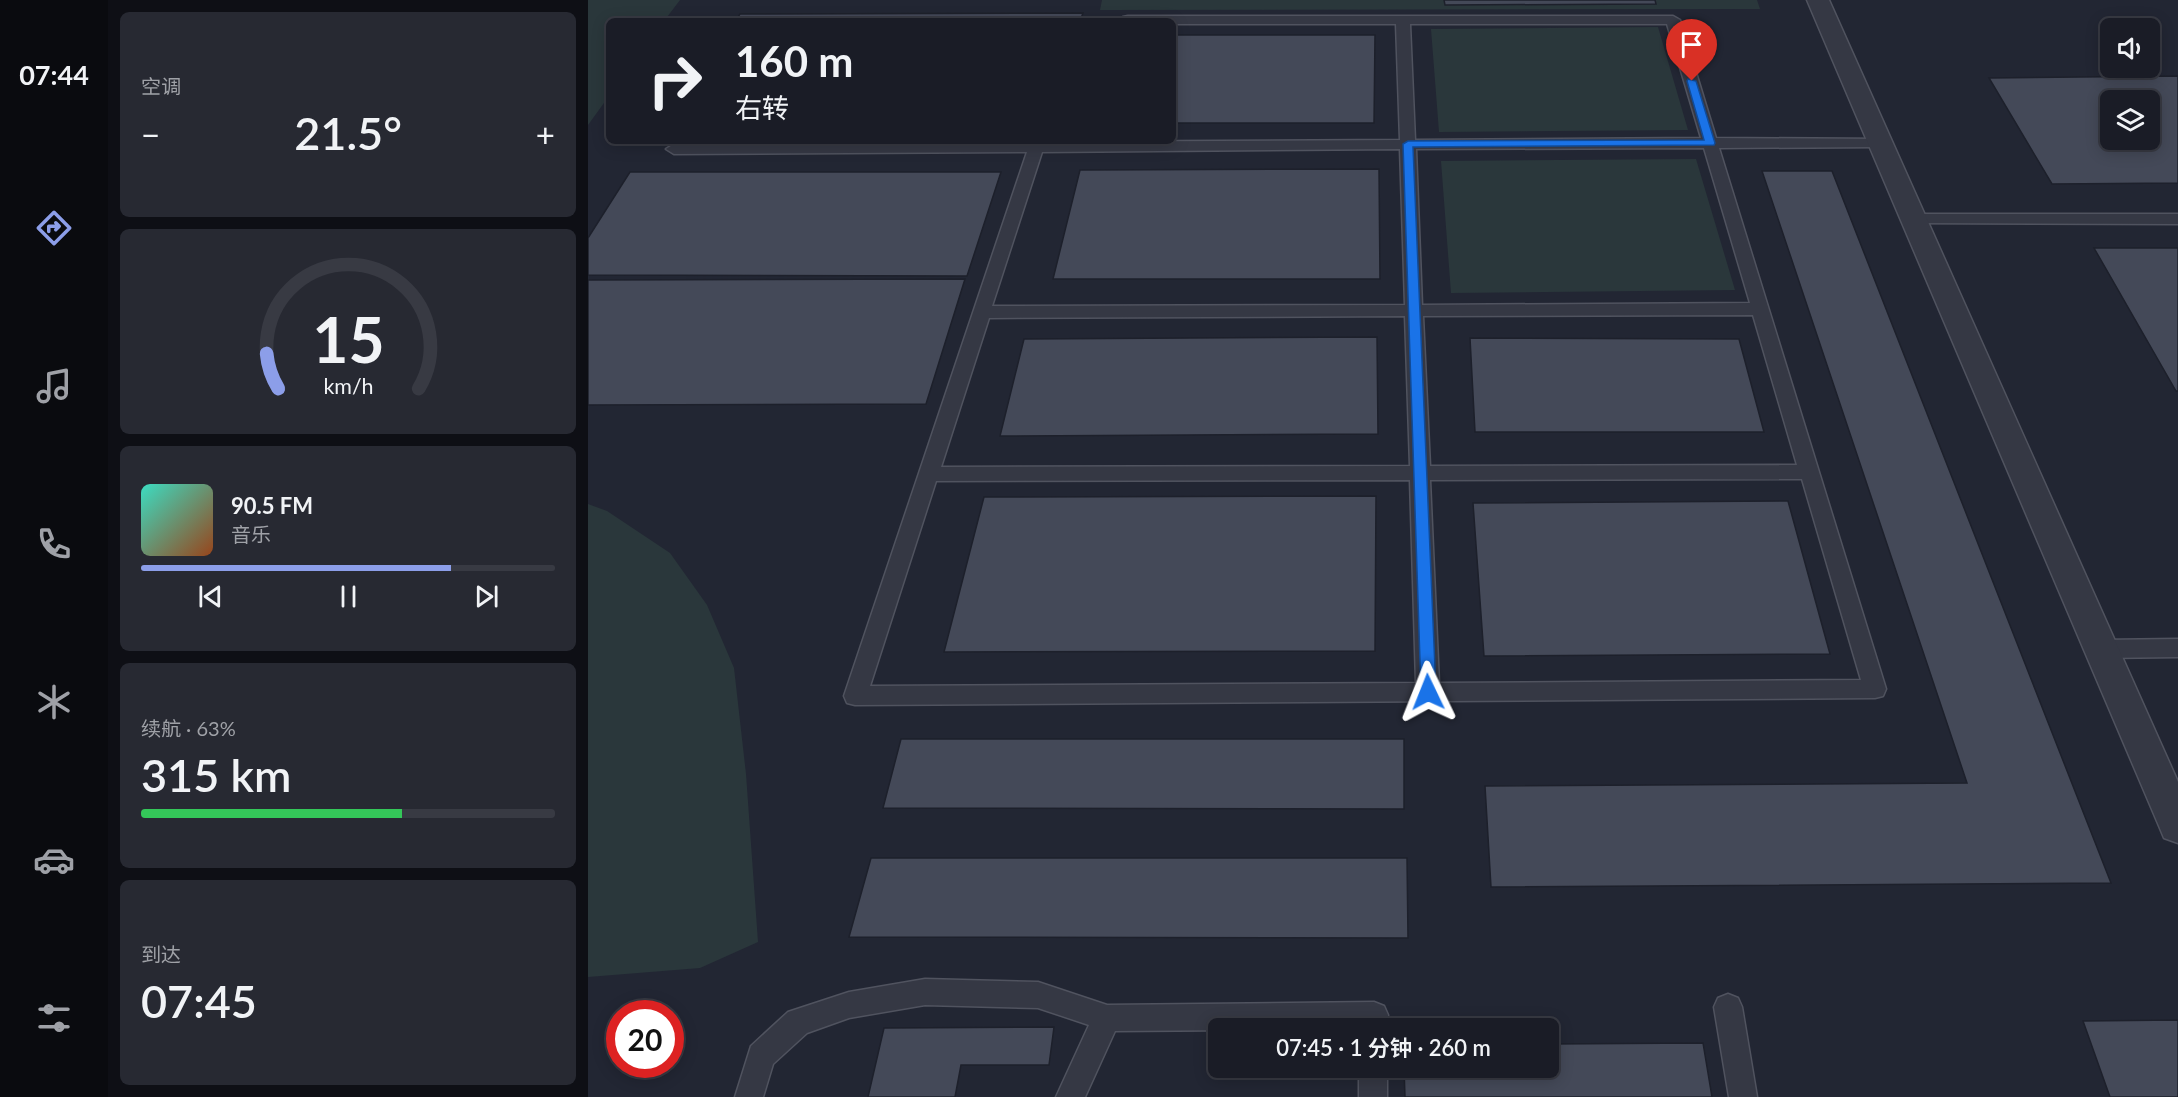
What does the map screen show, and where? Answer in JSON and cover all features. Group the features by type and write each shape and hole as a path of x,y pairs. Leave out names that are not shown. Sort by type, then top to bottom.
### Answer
{"street":[{"path":"1818,0 2178,826"}],"lane":[{"path":"1036,147 855,696 1875,689 1673,20 1176,20"},
{"path":"1403,20 1428,692"},
{"path":"674,148 1880,142"},
{"path":"1913,219 2178,219"},
{"path":"982,312 1761,309"},
{"path":"928,474 1809,472"},
{"path":"2101,649 2178,648"},
{"path":"749,1097 761,1056 798,1022 849,1005 925,992 1038,996 1107,1018 1374,1016 1374,1018"},
{"path":"1728,1007 1743,1097"},
{"path":"1070,1097 1107,1018"},
{"path":"1373,1078 1373,1097"}],"shaded area":[{"path":"588,0 680,0 666,18 606,18 606,100 588,125"},
{"path":"1102,0 1757,0 1760,9 1100,10"},
{"path":"1658,27 1688,130 1439,132 1431,29"},
{"path":"1696,159 1735,290 1451,293 1441,161"},
{"path":"588,504 607,511 670,553 707,605 734,668 746,774 758,942 700,968 588,977"}],"building":[{"path":"1444,0 1655,0 1656,4 1445,5"},
{"path":"1083,13 1081,18 738,18 740,14"},
{"path":"1176,35 1375,35 1374,123 1176,123"},
{"path":"2178,76 2178,183 2052,184 1989,78 2160,78"},
{"path":"1379,169 1380,279 1053,279 1080,170"},
{"path":"1762,171 1832,171 2111,883 1491,887 1485,786 1967,783"},
{"path":"630,172 1001,172 967,276 588,275 588,238"},
{"path":"2094,248 2178,248 2178,391 2176,391"},
{"path":"965,279 926,404 588,405 588,280"},
{"path":"1377,337 1378,434 1000,436 1024,339"},
{"path":"1470,338 1739,339 1764,432 1475,432"},
{"path":"1376,496 1375,651 944,652 984,497"},
{"path":"1788,501 1830,654 1484,656 1473,503"},
{"path":"901,739 1404,739 1404,809 883,808"},
{"path":"871,858 1407,858 1408,938 849,937"},
{"path":"2178,1020 2178,1097 2110,1097 2083,1021"},
{"path":"1054,1027 1049,1065 961,1065 955,1097 868,1097 884,1028"},
{"path":"1703,1043 1712,1097 1405,1097 1404,1078 1559,1078 1559,1044"}],"route":[{"path":"1428,692 1408,144 1710,143 1692,81"}]}
